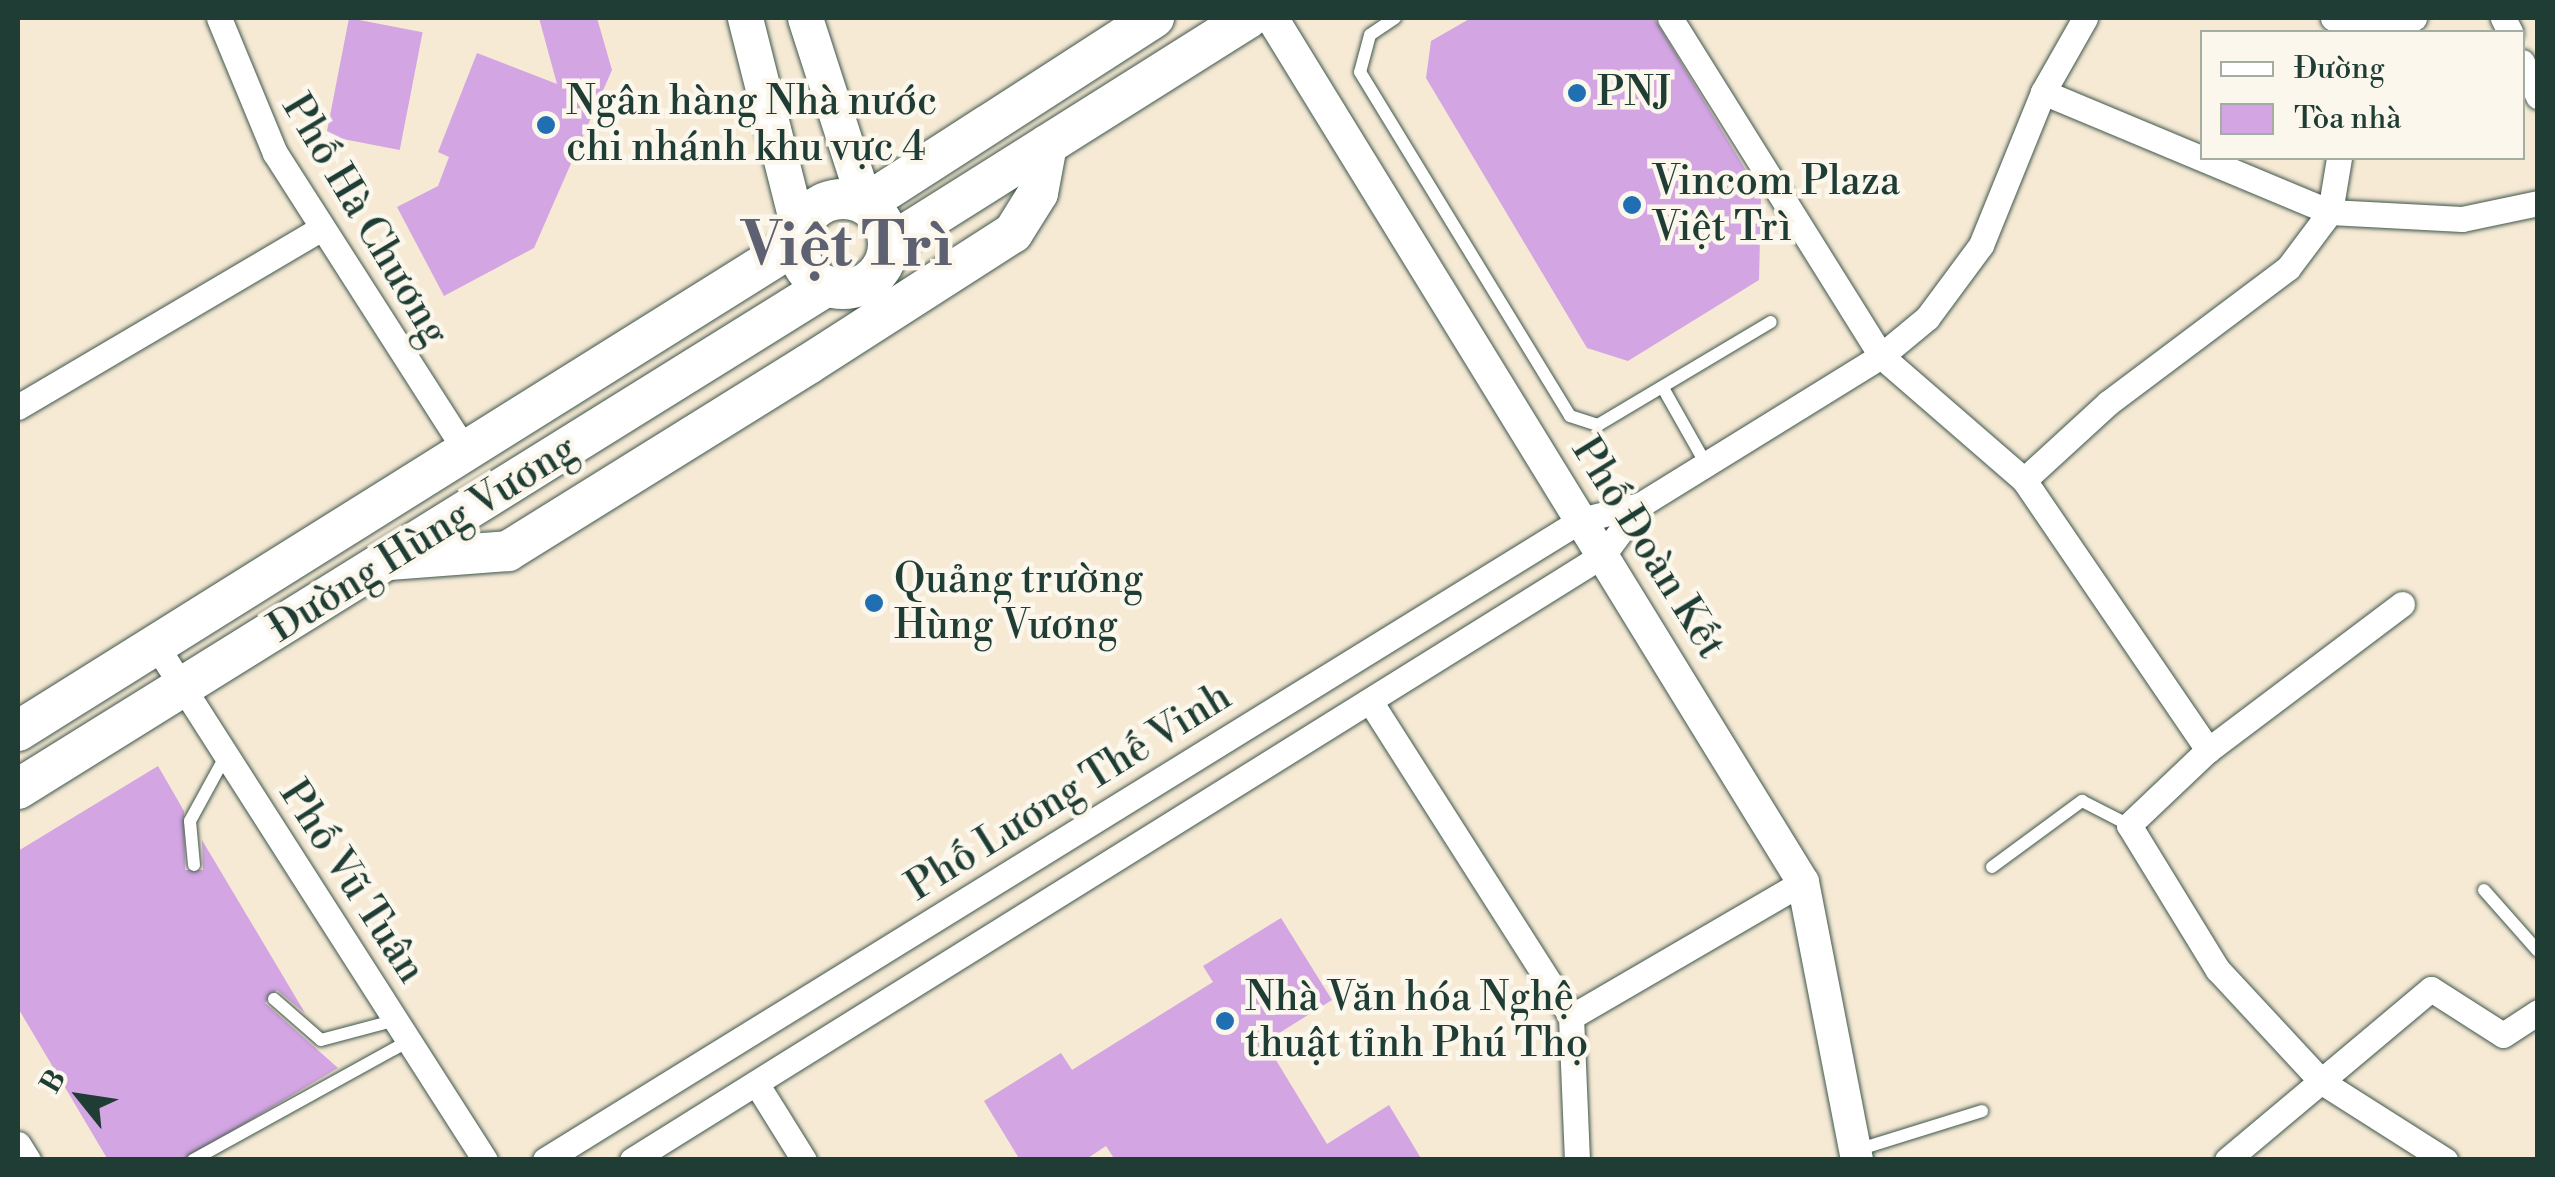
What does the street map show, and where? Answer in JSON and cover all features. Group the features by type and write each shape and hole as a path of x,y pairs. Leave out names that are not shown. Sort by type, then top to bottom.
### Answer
{"main road":[{"path":"745,18 806,270 827,286 868,281 888,246 1248,18"},
{"path":"805,18 865,204 888,246"},
{"path":"798,238 825,202 865,204 1154,18"},
{"path":"390,560 508,551 807,365 1013,233 1038,194 1047,145"},
{"name":"Đường Hùng Vương","path":"18,731 466,452 798,238"},
{"name":"Đường Hùng Vương","path":"18,789 827,286"}],"street":[{"name":"Phố Hà Chương","path":"220,18 250,102 319,230 466,452"},
{"name":"Phố Đoàn Kết","path":"1272,18 1803,882 1856,1155"},
{"path":"1670,18 1881,356 2024,480 2208,750"},
{"name":"Phố Lương Thế Vinh","path":"545,1160 1580,520 1640,505 1881,356 1927,318 1981,245 2043,92 2085,18"},
{"path":"2332,18 2362,27 2414,18"},
{"path":"2525,69 2538,97"},
{"path":"2043,92 2200,158"},
{"path":"2206,160 2330,212 2462,219 2538,203"},
{"path":"2024,480 2108,402 2288,268 2330,212 2339,160"},
{"path":"18,407 319,230"},
{"name":"Phố Lương Thế Vinh","path":"632,1160 1603,555 1640,505"},
{"path":"2402,604 2208,750 2128,825 2218,970 2322,1082 2444,1160"},
{"name":"Phố Vũ Tuân","path":"156,647 224,757 405,1029 484,1160"},
{"path":"1370,700 1571,1017 1577,1160"},
{"path":"1039,854 1062,892"},
{"path":"1571,1017 1803,882"},
{"path":"2227,1160 2432,989 2503,1035 2538,1012"},
{"path":"756,1083 804,1160"},
{"path":"18,1144 28,1160"}],"lane":[{"path":"1395,18 1370,35 1360,72 1570,416 1598,425 1771,322"},
{"path":"1663,388 1706,464"},
{"path":"194,865 190,821 224,757"},
{"path":"1992,867 2082,801 2128,825"},
{"path":"2484,890 2538,951"},
{"path":"274,999 321,1040 405,1029"},
{"path":"194,1160 405,1029"},
{"path":"1856,1155 1982,1111"}],"building":[{"path":"349,18 423,32 400,150 326,136"},
{"path":"539,18 597,18 612,70 534,248 444,296 397,207 438,186 449,157 438,152 477,53 557,84"},
{"name":"Vincom Plaza Việt Trì","path":"1471,18 1654,18 1761,195 1759,280 1628,361 1587,348 1426,78 1431,41"},
{"path":"158,766 184,811 185,870 203,870 202,840 305,1013 277,990 265,1003 338,1068 183,1160 108,1160 18,1008 18,851"},
{"name":"Nhà Văn hóa Nghệ thuật tỉnh Phú Thọ","path":"1281,918 1332,1000 1265,1042 1327,1144 1389,1105 1422,1160 1115,1160 1106,1146 1085,1160 1020,1160 984,1101 1061,1053 1072,1070 1213,982 1203,966"}],"place":[{"name":"PNJ","path":"1577,93"},
{"name":"Ngân hàng Nhà nước chi nhánh khu vực 4","path":"546,125"},
{"name":"Vincom Plaza Việt Trì","path":"1632,205"},
{"name":"Quảng trường Hùng Vương","path":"874,603"},
{"name":"Nhà Văn hóa Nghệ thuật tỉnh Phú Thọ","path":"1225,1021"}],"district":[{"name":"Việt Trì","path":"847,247"}]}
